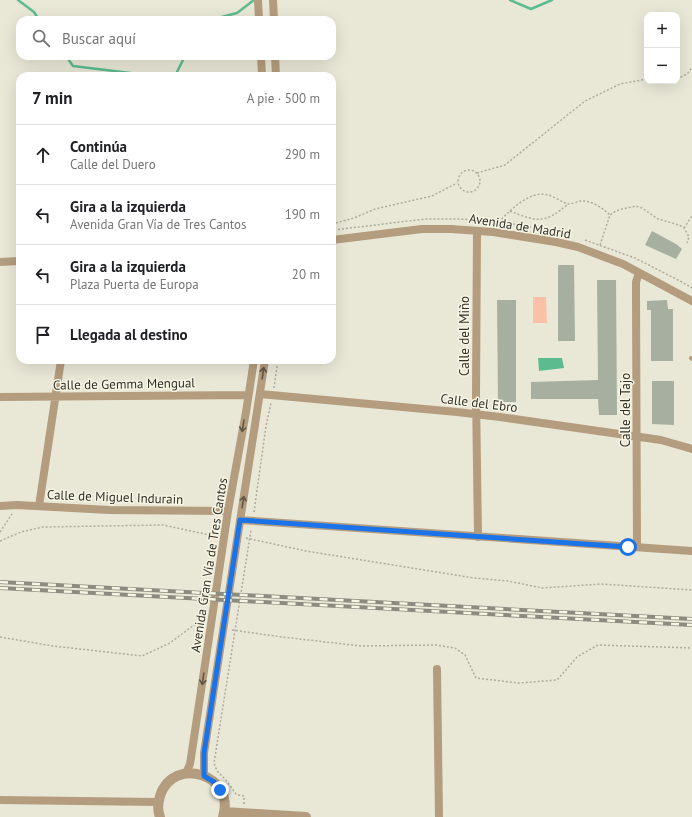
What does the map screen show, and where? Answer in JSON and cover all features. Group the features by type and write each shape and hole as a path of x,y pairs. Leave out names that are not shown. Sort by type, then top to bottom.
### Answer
{"street":[{"path":"258,0 259,16"},
{"path":"273,0 274,16"},
{"path":"261,60 262,72"},
{"path":"275,60 276,72"},
{"name":"Avenida de Madrid","path":"336,240 422,229 451,229 477,230 556,242 578,247 623,264 692,301"},
{"name":"Calle del Miño","path":"477,230 476,395 478,537"},
{"path":"0,262 16,261"},
{"name":"Calle del Tajo","path":"637,547 636,282 639,273"},
{"path":"39,506 60,364"},
{"name":"Avenida Gran Vía de Tres Cantos","path":"186,773 190,764 228,511 253,364"},
{"name":"Avenida Gran Vía de Tres Cantos","path":"204,776 204,753 264,364"},
{"name":"Calle del Ebro","path":"260,394 477,414 637,436 661,440 692,449"},
{"name":"Calle de Gemma Mengual","path":"0,397 248,395"},
{"name":"Calle de Miguel Indurain","path":"0,506 17,505 109,510 228,511"},
{"path":"240,520 478,537 692,550"},
{"path":"437,668 439,817"},
{"path":"160,817 158,813 158,802 161,792 167,783 186,773 195,773 214,782 220,790 224,801 223,814 243,813 306,817"},
{"path":"0,800 158,802"}],"path":[{"path":"680,78 687,74 692,68"},
{"path":"476,173 505,164 585,101 620,84 644,80"},
{"path":"466,170 472,170 480,179 479,186 474,191 467,192 460,189 457,183 461,172 466,170"},
{"path":"336,223 354,218 375,209 432,196 457,183"},
{"path":"493,232 499,222 510,211 534,195 548,194 568,204"},
{"path":"510,211 525,217 542,219 557,214 568,204 584,201 598,205 610,216"},
{"path":"600,245 610,216 622,209 636,206 642,208 658,219 684,228 689,237 687,243"},
{"path":"684,228 692,216"},
{"path":"243,813 244,796 236,794 226,780 217,771 214,763 253,521 266,426 277,364"},
{"path":"0,532 17,505"},
{"path":"0,541 21,532 43,527 163,526 205,534 225,536"},
{"path":"238,538 250,539 306,551 474,578 508,581 542,588 601,584 692,590"},
{"path":"0,637 53,646 142,656 170,643 194,625 211,626"},
{"path":"223,628 235,631 361,646 436,645 455,648 465,655 476,678 519,682 557,680 577,657 598,644 692,648"}],"shaded area":[{"path":"533,297 546,297 547,323 533,323"},
{"path":"538,358 562,358 564,368 539,371"}],"building":[{"path":"652,231 676,244 682,249 676,259 645,245"},
{"path":"558,265 574,265 575,341 558,341"},
{"path":"597,280 616,280 617,415 599,415 598,399 531,399 531,382 598,380"},
{"path":"497,300 516,300 516,402 498,402"},
{"path":"667,300 668,309 673,309 673,361 651,361 651,310 647,310 647,301"},
{"path":"652,381 674,381 674,425 652,424"}],"waterway":[{"path":"18,0 34,12 36,16"},
{"path":"225,16 237,13 254,0"},
{"path":"510,0 531,9 552,0"},
{"path":"69,60 73,66 122,72"},
{"path":"177,72 183,60"}],"railway":[{"path":"0,582 692,619"},
{"path":"0,588 692,625"}],"route":[{"path":"220,790 214,782 204,776 204,753 240,520 628,547"}]}
